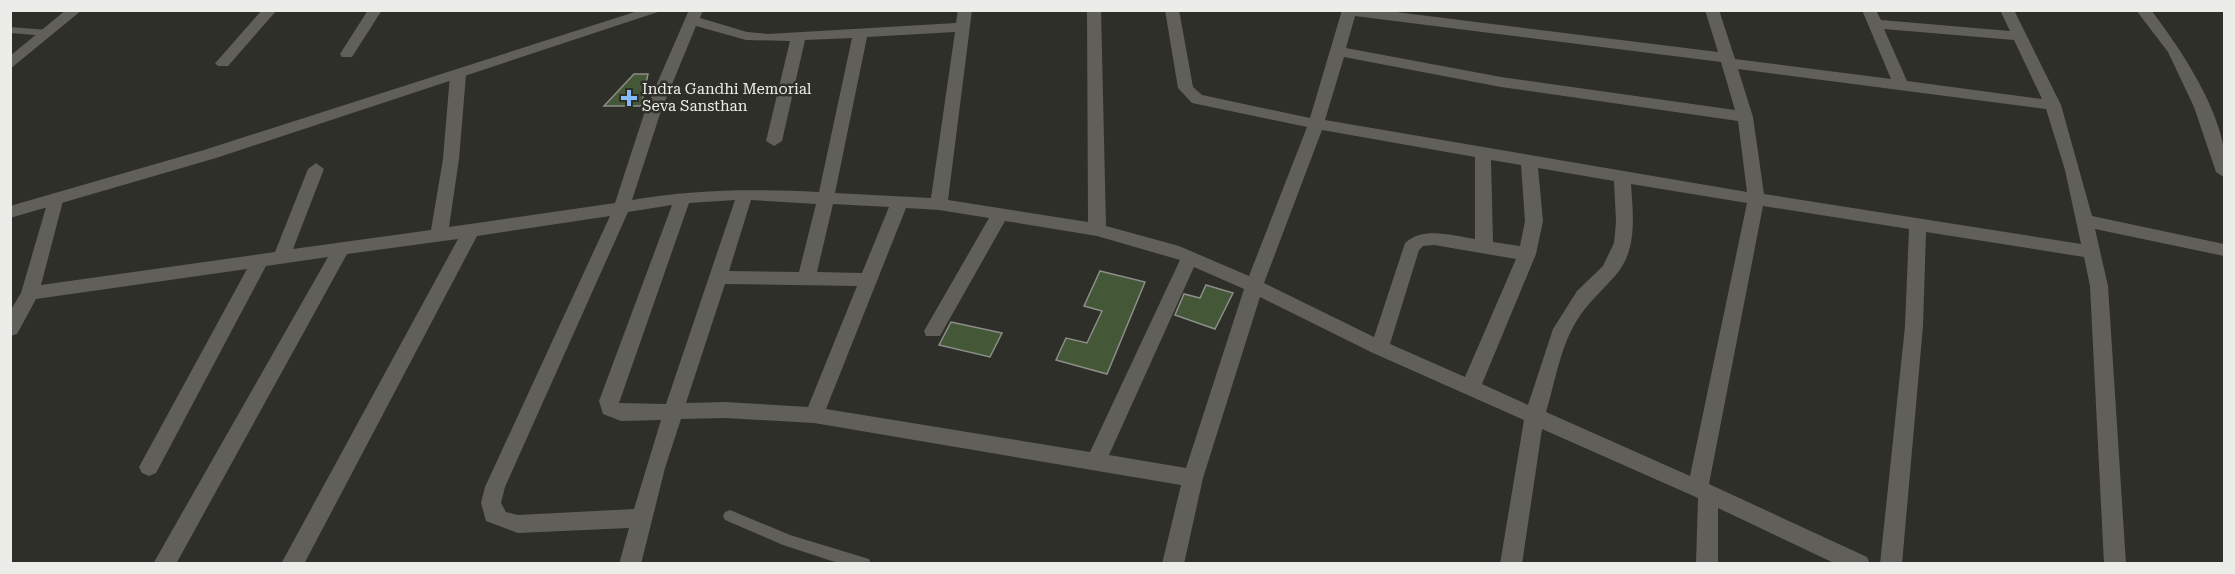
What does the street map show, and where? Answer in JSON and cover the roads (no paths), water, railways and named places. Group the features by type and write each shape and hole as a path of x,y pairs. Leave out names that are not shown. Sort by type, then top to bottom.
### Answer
{"street":[{"path":"10,64 75,10"},
{"path":"223,63 270,10"},
{"path":"347,54 375,10"},
{"path":"10,212 55,201 657,10"},
{"path":"1094,10 1097,230"},
{"path":"1173,10 1186,88 1197,99 1316,124 1756,200 2092,252"},
{"path":"1707,564 1703,491 1756,200 1745,117 1712,10"},
{"path":"2007,10 2053,105 2092,252 2098,286 2103,342 2115,564"},
{"path":"2143,10 2175,51 2202,107 2224,172"},
{"path":"1173,564 1193,478 1254,286 1316,124 1349,11 2053,105"},
{"path":"642,518 518,524 501,520 493,515 491,503 495,487 621,209 653,111 694,15 746,36 798,37 860,34 964,19 939,204"},
{"path":"1872,17 1901,86"},
{"path":"1872,17 2019,36"},
{"path":"806,279 826,198 860,34"},
{"path":"774,141 798,37"},
{"path":"1338,51 1491,80 1745,117"},
{"path":"439,234 451,159 458,75"},
{"path":"1483,153 1484,247"},
{"path":"1470,389 1527,254 1534,221 1529,161"},
{"path":"282,256 316,169"},
{"path":"1511,564 1534,418 1562,329 1583,296 1610,270 1623,243 1625,222 1622,177"},
{"path":"630,564 673,412 745,194"},
{"path":"30,293 621,209 683,197 745,194 939,204 999,216 1097,230 1143,240 1190,257 1380,348 1703,491 1859,564"},
{"path":"683,197 609,401 610,408 621,413 725,411 814,415 1193,478"},
{"path":"10,329 30,293 55,201"},
{"path":"814,415 900,202"},
{"path":"933,331 999,216"},
{"path":"2085,221 2224,250"},
{"path":"1891,564 1914,326 1918,226"},
{"path":"292,564 471,230"},
{"path":"1380,348 1411,247 1419,240 1434,239 1527,254"},
{"path":"164,564 342,248"},
{"path":"1095,463 1190,257"},
{"path":"149,467 261,260"},
{"path":"718,277 868,280"}],"lane":[{"path":"10,30 48,33"},
{"path":"729,516 788,542 864,564"}],"place":[{"name":"Indra Gandhi Memorial Seva Sansthan","path":"629,98"}]}
